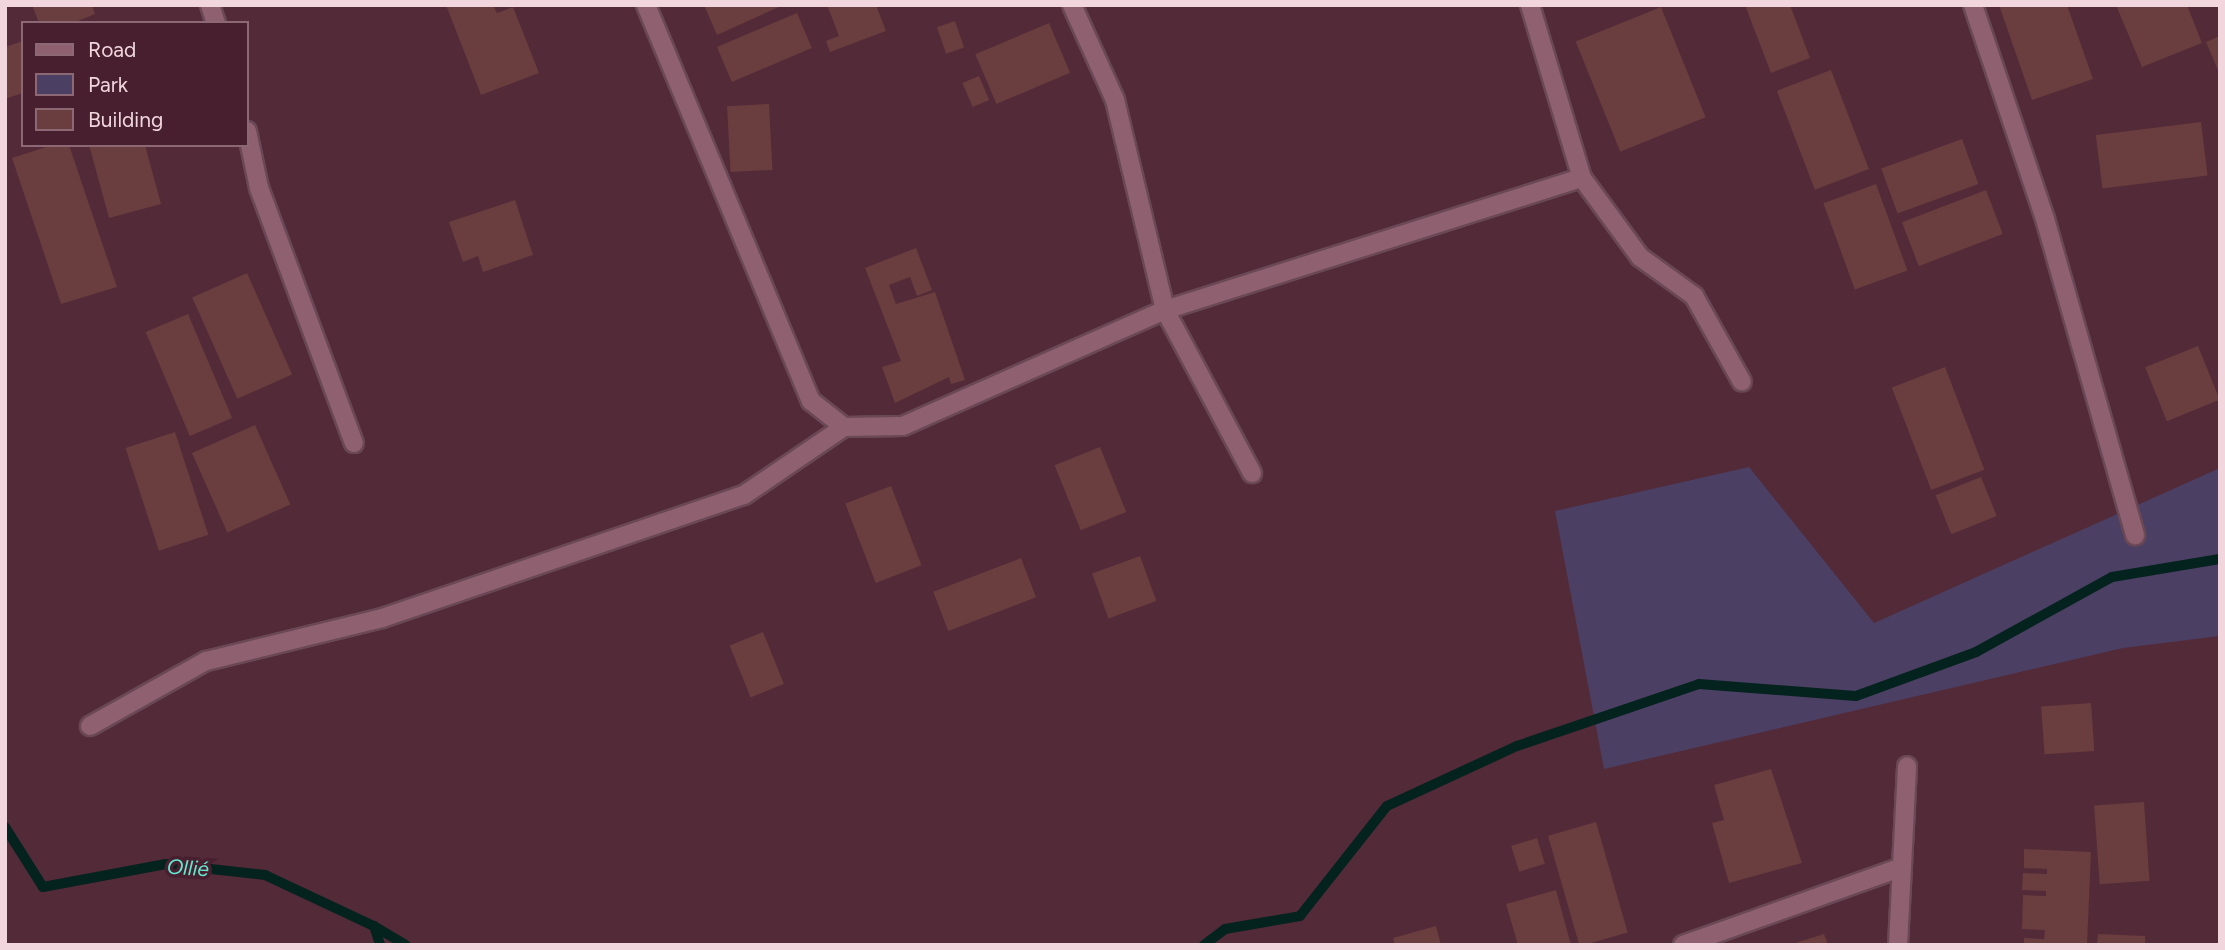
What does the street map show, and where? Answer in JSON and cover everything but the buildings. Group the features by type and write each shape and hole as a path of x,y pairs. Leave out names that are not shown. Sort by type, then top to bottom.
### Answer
{"street":[{"path":"646,5 811,401 844,427"},
{"path":"1072,5 1115,100 1165,310 1252,473"},
{"path":"1530,5 1582,178 1640,257 1694,296 1742,382"},
{"path":"1973,5 2045,219 2135,535"},
{"path":"248,136 259,188 354,443"},
{"path":"90,726 206,661 382,618 744,495 844,427 903,426 1165,310 1582,178"},
{"path":"1898,945 1907,766"},
{"path":"1683,945 1902,867"}],"green space":[{"path":"1749,467 1874,623 2220,468 2220,636 2123,648 1604,769 1555,511"}],"waterway":[{"path":"1204,945 1225,929 1300,916 1387,806 1517,746 1699,684 1856,696 1976,652 2112,577 2220,559"},
{"name":"Ollié","path":"5,827 43,887 166,864 265,875 374,926 380,945"},
{"path":"374,926 406,945"}]}
